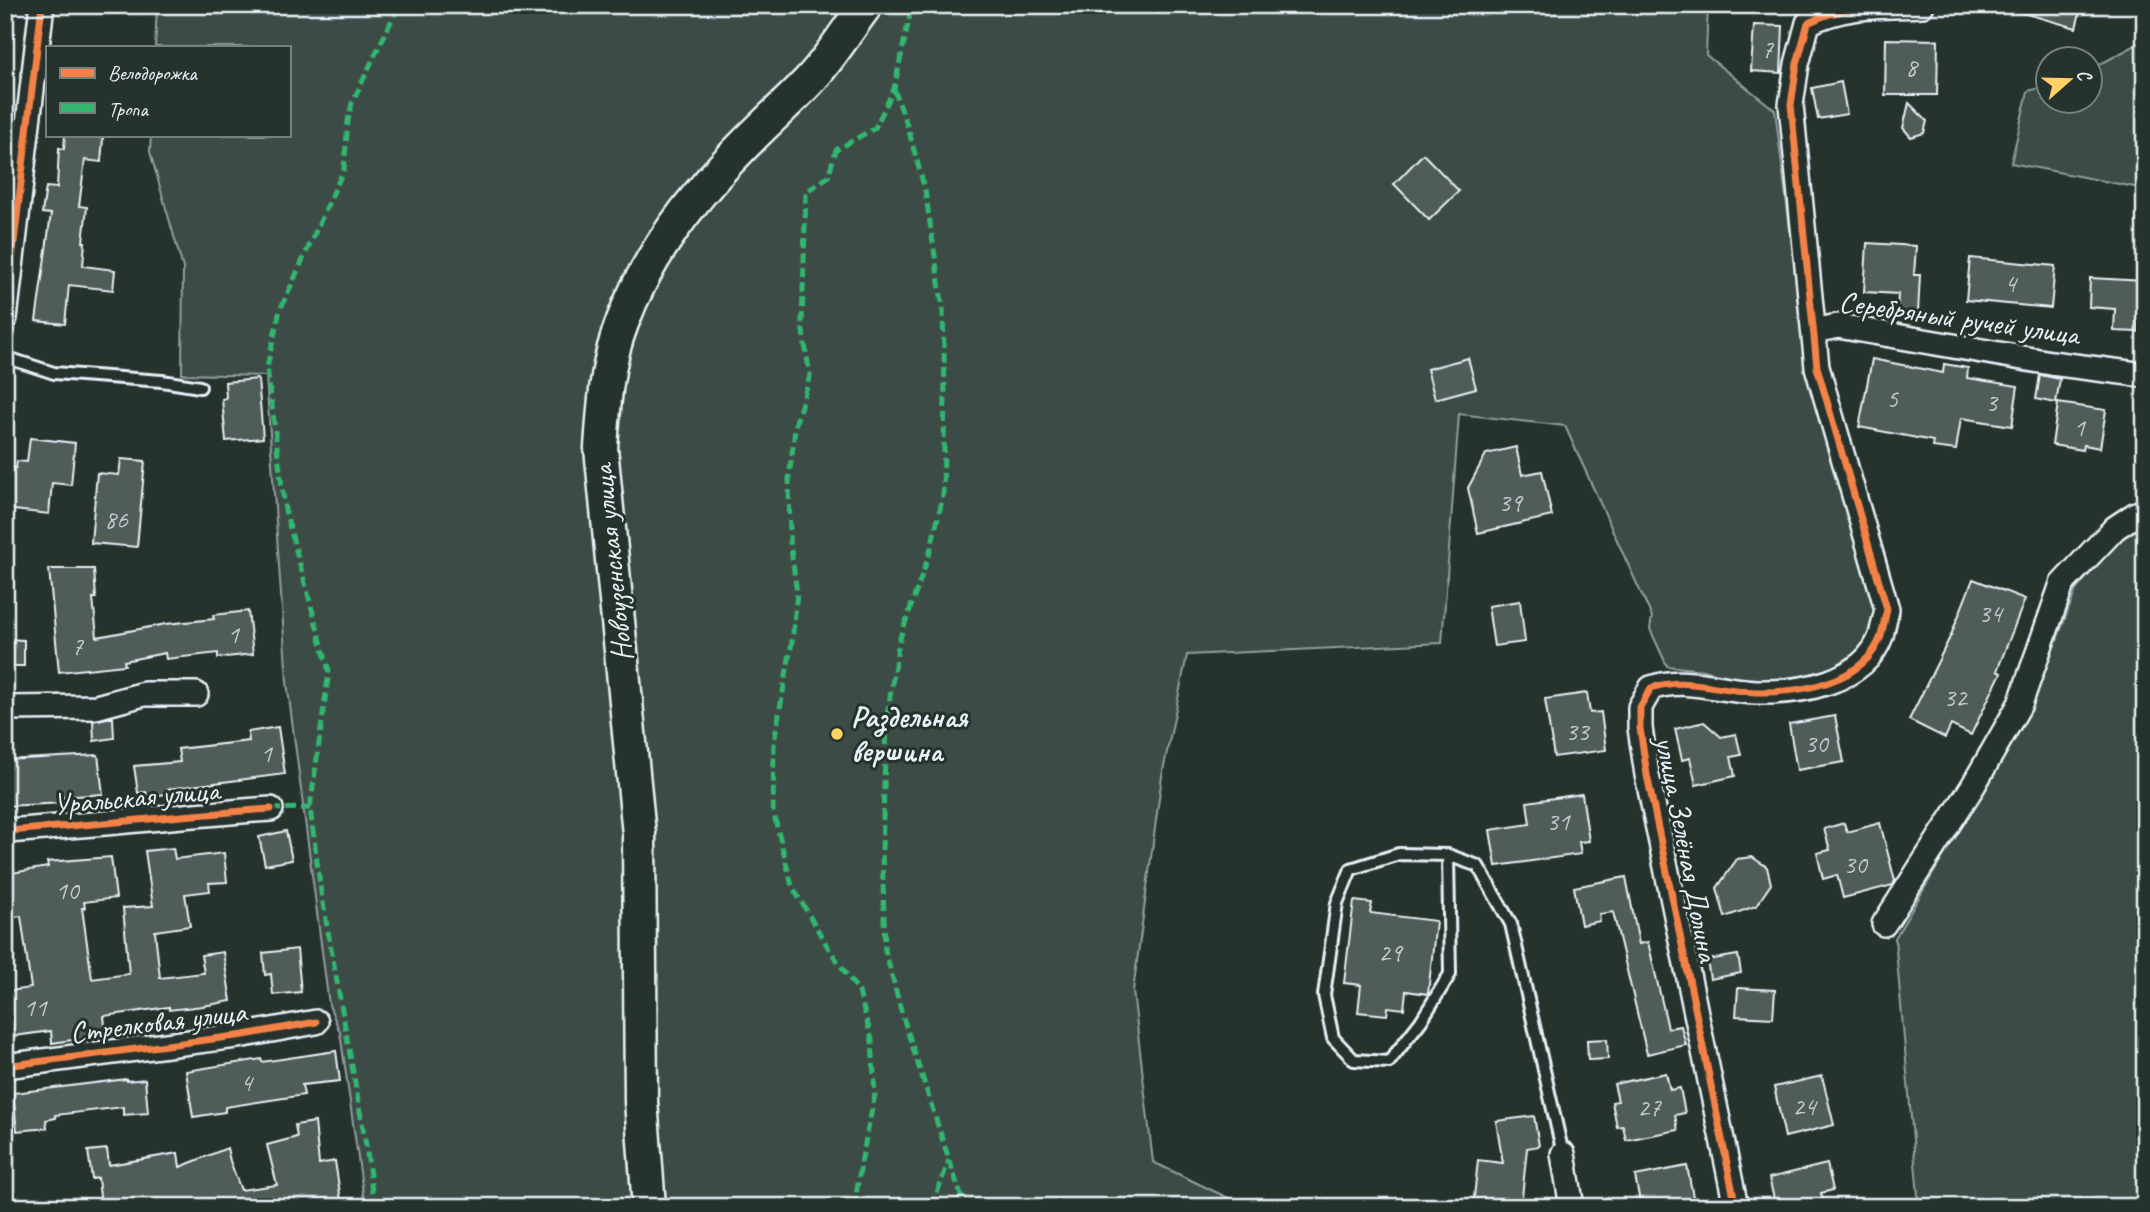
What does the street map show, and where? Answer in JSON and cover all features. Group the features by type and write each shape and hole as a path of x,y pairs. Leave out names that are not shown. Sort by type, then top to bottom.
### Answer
{"main road":[{"name":"Новоузенская улица","path":"649,1207 641,1101 639,834 601,448 605,385 621,324 643,277 672,232 703,190 738,150 810,80 866,5"}],"street":[{"path":"5,318 42,5"},
{"name":"Серебряный ручей улица","path":"1922,5 1844,9 1825,14 1808,23 1797,64 1791,105 1814,331 1838,326 2052,363 2145,375"},
{"name":"улица Зелёная Долина","path":"1736,1207 1647,775 1640,708 1651,688 1668,682 1757,692 1813,688 1843,677 1866,660 1880,638 1887,610 1816,367 1814,331"},
{"path":"1884,924 1973,786 2020,704 2062,584 2115,528 2145,511"},
{"path":"5,708 96,707 144,694 196,694"},
{"name":"Уральская улица","path":"5,831 271,810"},
{"name":"Стрелковая улица","path":"5,1066 244,1035 316,1022"},
{"path":"1563,1154 1572,1207"}],"lane":[{"path":"5,357 54,373 162,381 200,387"},
{"path":"1448,855 1450,974 1421,1021 1389,1062 1354,1059 1332,1038 1324,995 1337,903 1351,869 1399,854 1448,855 1478,866 1511,924 1563,1154"}],"shaded area":[{"path":"157,5 850,5 609,318 591,380 588,444 624,832 626,1102 631,1207 365,1207 340,1032 329,1005 287,682 266,376 182,374 183,268 150,152 151,136 290,136 290,46 155,46"},
{"path":"885,5 1708,5 1706,55 1775,110 1808,373 1874,611 1867,636 1856,653 1838,668 1807,676 1755,682 1703,670 1667,666 1650,629 1652,617 1565,426 1459,414 1442,643 1187,655 1162,776 1133,991 1153,1162 1247,1207 662,1207 616,446 620,383 641,315 670,258 695,219 853,51"},
{"path":"2145,40 2145,189 2011,163 2028,91 2035,89 2035,116 2104,116 2104,62"},
{"path":"2145,519 2145,1207 1919,1207 1895,938 2030,710 2076,590 2121,536"}],"building":[{"path":"2017,5 2082,5 2076,28 2016,11"},
{"path":"1754,25 1783,26 1781,73 1751,71"},
{"path":"1886,39 1938,40 1937,95 1885,95"},
{"path":"1841,82 1847,114 1818,119 1812,88"},
{"path":"1909,103 1927,121 1924,133 1911,137 1903,128"},
{"path":"65,136 103,138 101,162 85,160 79,206 87,207 83,266 115,270 113,290 69,285 65,324 36,321 51,214 42,213 46,187 57,188 59,148 64,149"},
{"path":"1423,154 1459,191 1429,220 1394,184"},
{"path":"1867,243 1916,246 1914,275 1920,275 1918,313 1897,312 1898,294 1864,292"},
{"path":"1970,258 2055,266 2051,308 1966,300"},
{"path":"2090,278 2145,281 2145,311 2139,310 2138,332 2114,331 2115,309 2089,307"},
{"path":"1468,358 1476,388 1435,399 1427,369"},
{"path":"1872,359 1943,373 1944,364 1968,368 1967,378 2018,386 2012,426 1961,418 1956,450 1932,447 1933,441 1859,427"},
{"path":"2040,375 2060,379 2056,403 2036,399"},
{"path":"258,379 263,438 226,441 222,399 226,398 225,382"},
{"path":"2058,403 2106,410 2100,448 2084,445 2083,450 2052,445"},
{"path":"30,438 75,443 71,485 52,483 49,514 5,509 5,467 16,468 17,461 27,462"},
{"path":"1516,447 1522,475 1542,471 1552,516 1478,533 1468,488 1486,454"},
{"path":"121,459 145,461 137,547 91,543 97,473 119,475"},
{"path":"49,569 94,569 96,598 93,598 97,637 166,624 214,619 213,615 248,611 253,654 218,658 218,653 166,659 165,653 124,661 125,665 59,672"},
{"path":"1973,579 2025,599 1997,671 2001,673 1971,735 1951,725 1945,738 1909,720 1951,635"},
{"path":"1520,601 1525,642 1494,646 1488,606"},
{"path":"5,639 24,640 24,666 5,666"},
{"path":"1587,693 1590,713 1601,712 1606,750 1554,757 1545,699"},
{"path":"1835,716 1844,762 1797,770 1789,724"},
{"path":"113,718 114,738 94,741 93,721"},
{"path":"1704,722 1721,737 1736,734 1741,755 1731,757 1735,776 1696,785 1690,758 1682,760 1675,729"},
{"path":"278,727 285,774 168,789 168,794 147,796 146,792 138,793 134,766 180,762 178,749 249,741 248,732"},
{"path":"98,755 103,794 64,797 65,803 5,806 5,760"},
{"path":"1582,794 1589,841 1579,842 1581,854 1496,866 1490,830 1530,824 1527,802"},
{"path":"1844,823 1847,832 1880,823 1895,881 1893,885 1843,898 1837,875 1823,879 1817,853 1830,850 1824,829"},
{"path":"286,831 292,860 265,865 259,837"},
{"path":"173,848 175,859 224,853 227,882 209,883 210,891 185,894 190,926 155,931 160,978 204,973 201,955 223,952 231,1001 104,1016 106,1035 52,1043 51,1031 14,1036 8,991 31,988 21,916 5,919 5,874 48,867 47,862 111,857 116,898 84,902 85,908 82,908 92,979 129,974 123,908 153,906 145,851"},
{"path":"1752,857 1767,867 1771,884 1756,906 1725,917 1717,888 1737,859"},
{"path":"1626,877 1639,944 1648,942 1668,1028 1681,1026 1686,1045 1647,1054 1613,912 1599,914 1600,921 1581,925 1574,887"},
{"path":"1354,901 1372,903 1370,913 1436,921 1428,994 1406,991 1404,1009 1388,1007 1387,1015 1358,1012 1361,985 1344,983"},
{"path":"297,949 301,992 273,995 271,974 265,975 263,953"},
{"path":"1738,955 1741,973 1710,979 1707,960"},
{"path":"1738,988 1775,990 1773,1018 1736,1016"},
{"path":"1607,1039 1608,1059 1588,1060 1587,1040"},
{"path":"336,1051 340,1081 302,1085 304,1095 225,1107 225,1112 193,1117 186,1071"},
{"path":"1666,1073 1670,1090 1680,1088 1685,1113 1675,1115 1678,1130 1626,1140 1623,1126 1617,1127 1612,1102 1618,1101 1614,1084"},
{"path":"1822,1076 1834,1125 1785,1137 1774,1087"},
{"path":"145,1079 148,1113 123,1115 123,1107 55,1115 56,1118 46,1120 47,1128 17,1131 13,1093"},
{"path":"1534,1116 1539,1146 1527,1148 1521,1207 1473,1207 1478,1160 1503,1163 1496,1121"},
{"path":"315,1122 319,1164 335,1161 342,1207 101,1207 98,1178 92,1179 88,1151 107,1149 109,1165 178,1153 180,1167 227,1148 241,1190 277,1185 267,1145 297,1137 295,1125"},
{"path":"1827,1164 1833,1190 1821,1193 1825,1207 1776,1207 1769,1178"},
{"path":"1687,1166 1695,1207 1641,1207 1635,1176"}],"marked path":[{"path":"374,1207 366,1145 321,892 310,808 329,671 285,510 267,367 280,310 344,169 352,103 399,5"},
{"path":"854,1207 875,1094 872,1040 859,992 829,949 792,886 773,811 774,742 792,642 797,593 790,542 789,478 796,422 810,376 802,325 806,192 828,177 836,150 875,128 894,89 912,5"},
{"path":"894,89 925,190 943,309 945,394 943,496 930,552 899,641 886,722 882,851 885,950 902,1014 965,1207"},
{"path":"271,809 310,808"},
{"path":"932,1207 949,1160"}],"cycle path":[{"path":"5,318 42,5"},
{"path":"1736,1207 1647,775 1640,728 1640,707 1651,688 1678,683 1774,692 1829,682 1860,665 1873,652 1881,636 1887,609 1817,367 1791,105 1797,64 1808,23 1850,9 1922,5"},
{"path":"5,831 271,809"},
{"path":"5,1066 244,1035 316,1022"}],"place":[{"name":"Раздельная вершина","path":"837,734"}]}
